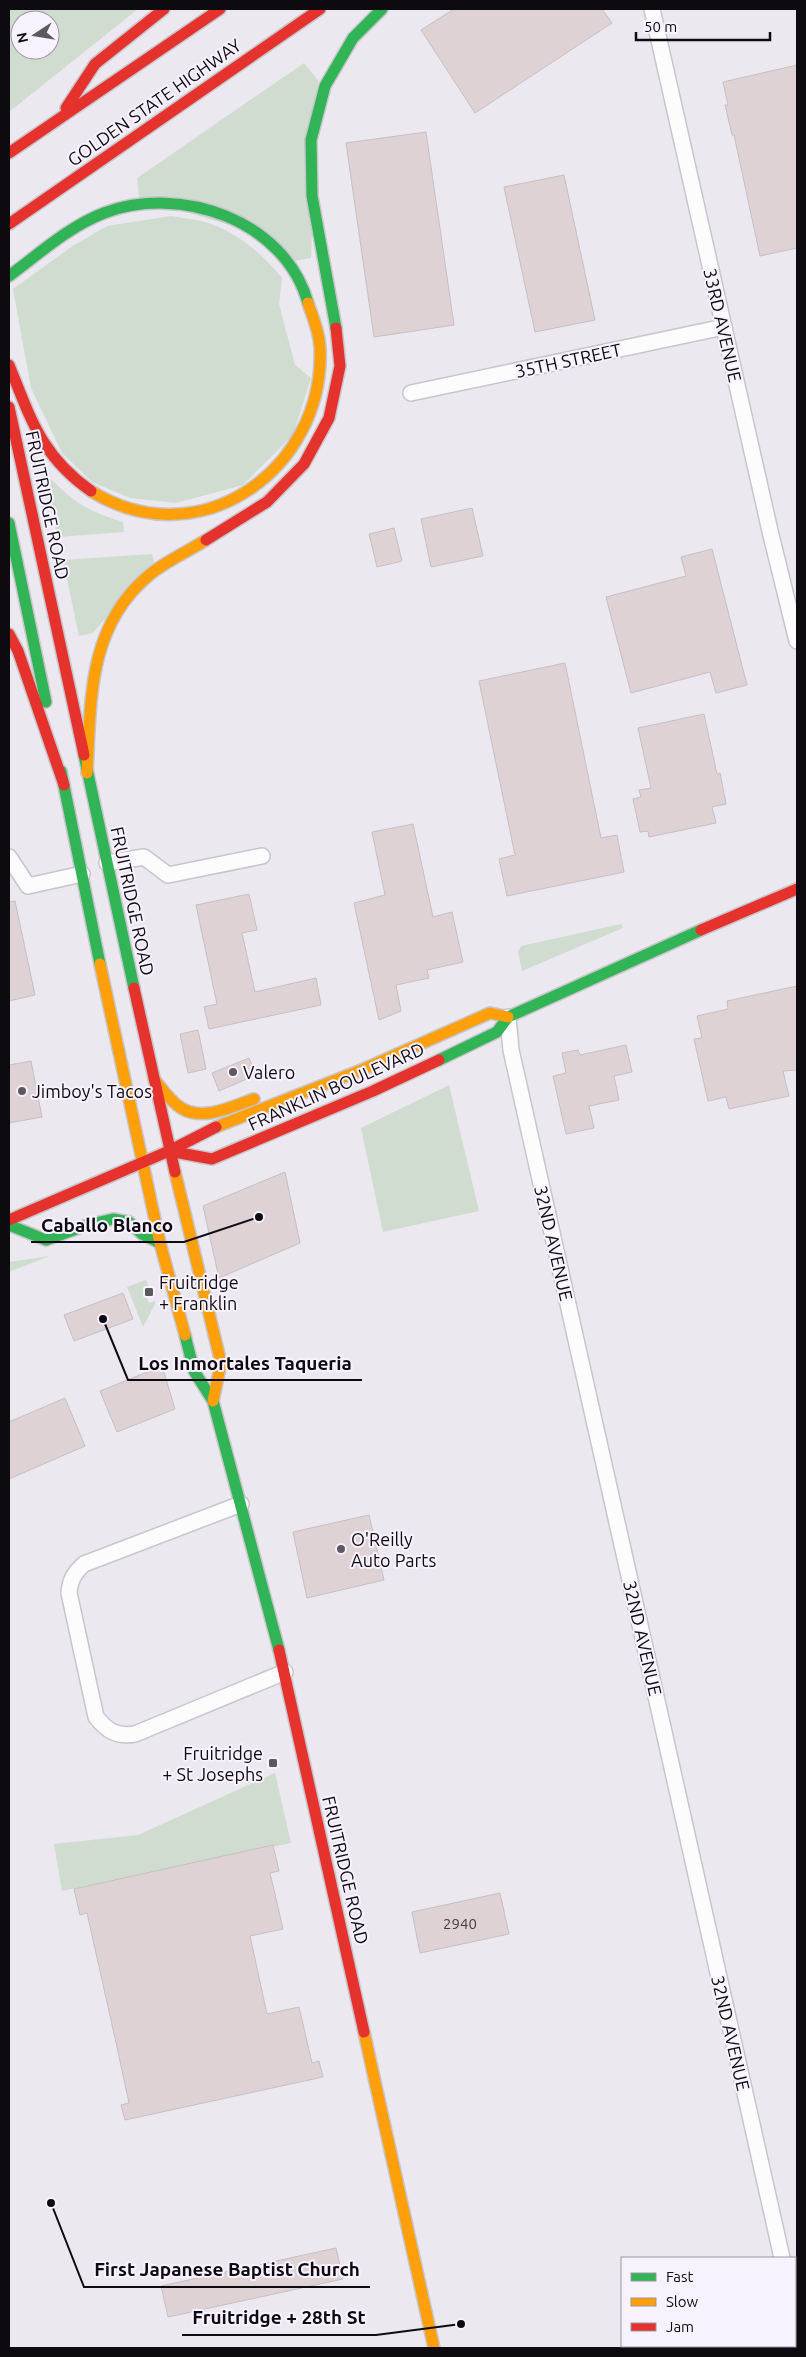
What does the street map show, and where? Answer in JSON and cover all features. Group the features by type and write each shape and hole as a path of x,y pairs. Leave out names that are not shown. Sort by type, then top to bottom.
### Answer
{"main road":[{"path":"58,119 95,64 164,9"},
{"path":"9,153 220,9"},
{"name":"GOLDEN STATE HIGHWAY","path":"9,224 320,9"},
{"path":"87,773 92,683 101,643 120,607 148,576 267,502 304,464 329,418 340,366 335,313 312,196 311,140 325,86 353,38 382,9"},
{"path":"9,276 86,221 134,204 183,203 231,216 272,245 302,284 318,331 319,381 304,429 280,465 246,493 206,510 162,514 119,506 80,484 49,453 29,414 9,365"},
{"name":"FRUITRIDGE ROAD","path":"9,406 169,1151 221,1363 213,1401"},
{"name":"FRUITRIDGE ROAD","path":"9,523 114,1034 144,1162 160,1243 194,1371 213,1401 285,1672 434,2348"},
{"path":"9,634 18,651 64,785"},
{"name":"FRANKLIN BOULEVARD","path":"169,1151 212,1159 391,1082 497,1032 508,1017 643,954 797,889"},
{"name":"FRANKLIN BOULEVARD","path":"9,1220 169,1151 202,1132 296,1097 490,1013 508,1017"},
{"path":"154,1079 182,1108 192,1113 207,1113 272,1094 296,1097"},
{"path":"9,1224 46,1240 87,1225 113,1219 130,1222 142,1234 160,1243"}],"street":[{"name":"33RD AVENUE","path":"652,9 797,641"},
{"name":"35TH STREET","path":"411,394 724,327"},
{"path":"107,863 144,857 168,875 262,856"},
{"path":"9,857 28,886 82,874"},
{"name":"32ND AVENUE","path":"508,1017 511,1050 517,1079 782,2257"},
{"path":"241,1504 84,1564 76,1571 70,1582 69,1593 96,1717 105,1729 117,1734 135,1734 285,1672"}],"shaded area":[{"path":"9,9 138,9 9,112"},
{"path":"304,63 318,80 311,258 294,261 274,238 139,198 137,178"},
{"path":"171,216 205,222 227,231 248,244 275,269 282,278 279,304 295,365 311,378 293,435 243,485 176,503 130,498 92,482 62,453 31,388 13,289 71,247 107,226"},
{"path":"51,479 68,495 92,511 123,522 124,532 58,537 44,484"},
{"path":"152,554 154,562 93,633 79,636 63,560"},
{"path":"621,924 623,928 522,971 518,952 521,946"},
{"path":"449,1085 479,1211 383,1232 361,1128"},
{"path":"50,1256 9,1272 9,1262"},
{"path":"146,1280 149,1288 144,1290 149,1303 155,1301 155,1304 143,1327 127,1287"},
{"path":"275,1773 291,1843 62,1891 54,1844 138,1835"}],"building":[{"path":"454,9 602,9 612,23 475,113 421,30"},
{"path":"797,65 797,248 760,256 734,135 732,135 725,105 728,105 723,82"},
{"path":"426,132 454,325 374,337 346,143"},
{"path":"564,175 595,320 535,332 504,187"},
{"path":"472,508 483,556 431,567 421,519"},
{"path":"394,528 402,561 377,567 369,534"},
{"path":"712,549 747,685 716,693 710,672 631,693 606,597 686,576 681,557"},
{"path":"565,663 601,838 617,835 624,872 507,896 499,859 515,855 479,681"},
{"path":"704,714 717,774 720,773 726,804 712,807 716,823 649,837 648,831 640,832 633,799 641,797 639,790 651,788 638,728"},
{"path":"413,824 433,917 452,912 463,962 427,970 429,978 396,985 401,1011 379,1020 354,903 385,895 372,832"},
{"path":"249,894 257,930 242,933 255,992 316,978 321,1005 209,1029 204,1007 217,1004 196,905"},
{"path":"15,901 35,995 9,1001 9,902"},
{"path":"797,986 797,1070 783,1071 789,1096 729,1109 726,1097 708,1101 694,1039 702,1038 697,1016 728,1009 727,1001"},
{"path":"198,1030 206,1069 188,1073 180,1034"},
{"path":"626,1045 632,1072 614,1076 619,1100 589,1106 594,1128 566,1134 553,1076 566,1073 562,1053 578,1050 580,1055"},
{"path":"249,1058 256,1075 219,1091 212,1073"},
{"path":"31,1061 42,1117 9,1123 9,1065"},
{"path":"285,1172 300,1243 219,1278 203,1206"},
{"path":"123,1293 133,1319 74,1341 64,1315"},
{"path":"162,1366 175,1409 117,1432 100,1391"},
{"path":"65,1398 85,1446 9,1479 9,1422"},
{"path":"369,1515 384,1580 307,1598 293,1532"},
{"path":"273,1845 279,1871 270,1873 283,1929 250,1936 267,2014 299,2007 312,2063 319,2061 323,2077 125,2120 121,2105 129,2103 117,2047 87,1913 80,1915 74,1889"},
{"path":"500,1893 509,1934 420,1953 412,1912"},
{"path":"336,2248 343,2279 168,2317 161,2286"}],"traffic: fast":[{"path":"336,328 312,196 311,140 325,86 353,38 382,9"},
{"path":"9,276 54,242 91,219 104,213 134,205 165,203 196,207 226,216 253,230 277,250 296,274 308,303"},
{"path":"9,523 46,702"},
{"path":"84,755 134,988"},
{"path":"61,771 100,964"},
{"path":"439,1060 497,1032 508,1017 701,930"},
{"path":"9,1225 46,1240 87,1225 113,1219 129,1222 142,1234 160,1243"},
{"path":"185,1335 194,1371 213,1401 279,1650"}],"traffic: slow":[{"path":"91,491 132,509 173,514 212,507 248,490 279,464 302,431 316,391 320,347 317,330 308,303"},
{"path":"87,773 92,693 96,667 103,642 113,619 128,596 148,576 206,540"},
{"path":"100,964 160,1243 185,1335"},
{"path":"216,1127 364,1069 490,1013 508,1017"},
{"path":"154,1079 173,1102 190,1112 208,1113 218,1111 254,1099"},
{"path":"175,1172 221,1363 213,1401"},
{"path":"364,2032 434,2348"}],"traffic: jam":[{"path":"66,108 95,64 164,9"},
{"path":"9,153 220,9"},
{"path":"9,224 320,9"},
{"path":"206,540 267,502 304,464 329,418 340,366 336,328"},
{"path":"9,365 31,419 49,450 74,478 91,491"},
{"path":"9,407 84,755"},
{"path":"9,634 18,651 64,785"},
{"path":"701,930 797,889"},
{"path":"134,988 175,1172"},
{"path":"169,1151 212,1159 373,1091 439,1060"},
{"path":"9,1220 169,1151 216,1127"},
{"path":"279,1650 364,2032"}],"place":[{"name":"Valero","path":"233,1072"},
{"name":"Jimboy's Tacos","path":"22,1091"},
{"name":"Caballo Blanco","path":"259,1217"},
{"name":"Fruitridge + Franklin","path":"149,1292"},
{"name":"Los Inmortales Taqueria","path":"103,1319"},
{"name":"O'Reilly Auto Parts","path":"341,1549"},
{"name":"Fruitridge + St Josephs","path":"273,1763"},
{"name":"First Japanese Baptist Church","path":"51,2203"},
{"name":"Fruitridge + 28th St","path":"461,2324"}]}
